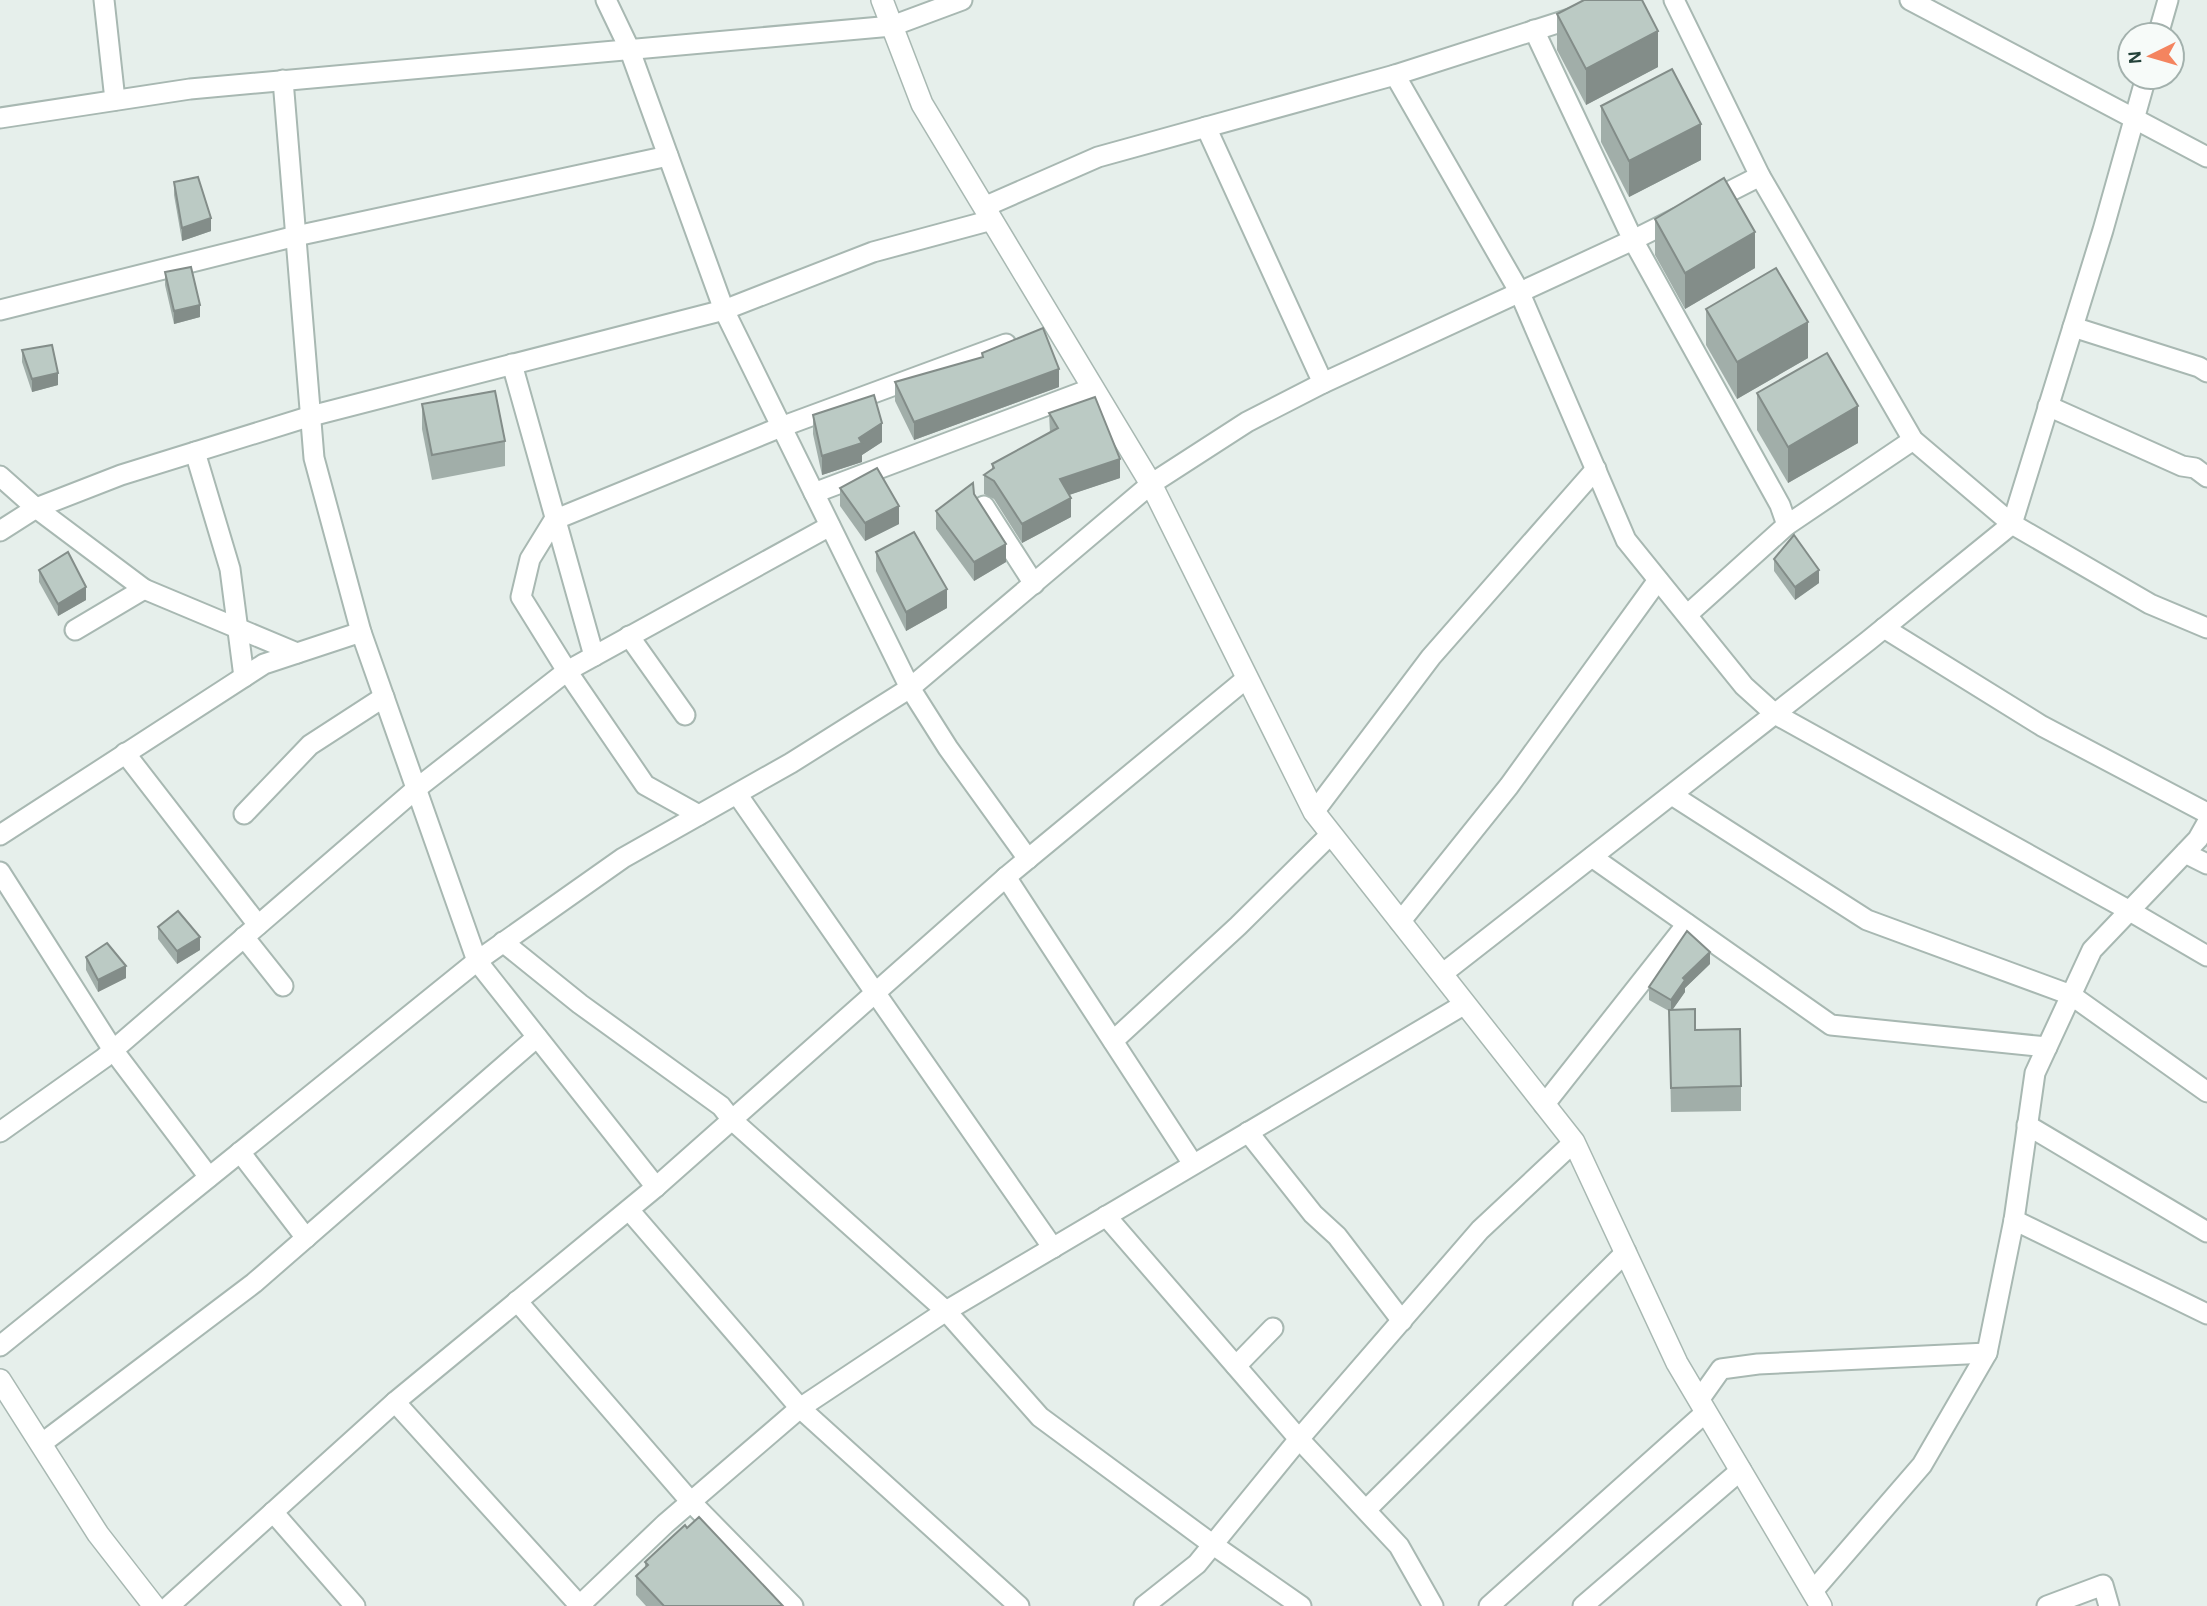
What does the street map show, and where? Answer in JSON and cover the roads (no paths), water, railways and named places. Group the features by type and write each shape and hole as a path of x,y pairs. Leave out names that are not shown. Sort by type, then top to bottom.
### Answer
{"street":[{"path":"104,0 115,100"},
{"path":"606,0 629,48 723,310 910,688 948,748 1028,859"},
{"path":"882,0 922,104 988,214 1043,330 1093,388 1151,484 1314,812 1574,1142 1677,1363 1817,1599 1922,1465 1987,1353 2014,1220 2035,1073 2092,950 2198,839 2207,823"},
{"path":"0,118 190,89 892,26 962,0"},
{"path":"0,531 36,508 121,475 311,416 723,310 873,252 988,214 1098,157 1395,75 1629,0"},
{"path":"1674,0 1760,176 1913,439 2012,524 2150,604 2207,628"},
{"path":"1910,0 2207,157"},
{"path":"2162,21 2168,0"},
{"path":"1534,30 1633,240 1780,505 1787,524"},
{"path":"1395,75 1520,291 1626,540 1744,686 1774,715 2207,956"},
{"path":"283,80 314,458 362,632 477,961 656,1187"},
{"path":"1441,974 1885,628 2012,524 2142,91"},
{"path":"1206,127 1323,383"},
{"path":"0,310 296,236 668,156"},
{"path":"0,1346 477,961 623,858 791,763 910,688 1151,484 1247,422 1323,383 1633,240 1760,176"},
{"path":"2073,327 2199,367 2207,372"},
{"path":"699,815 645,785 567,671 521,597 530,559 554,520 781,427 1043,330"},
{"path":"512,364 594,656"},
{"path":"814,493 1093,388"},
{"path":"2048,406 2182,466 2195,468 2207,477"},
{"path":"1687,615 1787,524 1913,439"},
{"path":"195,452 230,569 244,677"},
{"path":"1314,812 1431,657 1596,469"},
{"path":"0,476 36,508 144,589 297,653"},
{"path":"984,506 1034,584"},
{"path":"0,1132 113,1050 416,789 567,671 830,526"},
{"path":"1400,922 1509,786 1658,580"},
{"path":"75,630 144,589"},
{"path":"1885,628 2042,726 2207,813"},
{"path":"0,835 264,664 362,632"},
{"path":"629,636 685,715"},
{"path":"169,1606 395,1402 629,1210 1006,877 1247,678"},
{"path":"244,814 310,745 384,697"},
{"path":"125,753 251,931 283,986"},
{"path":"737,794 1053,1248"},
{"path":"1672,795 1867,920 2071,995 2207,1091"},
{"path":"1113,1041 1238,926 1331,834"},
{"path":"2185,853 2207,864"},
{"path":"1592,857 1830,1025 2047,1047"},
{"path":"0,872 113,1050 209,1177"},
{"path":"1006,877 1193,1164"},
{"path":"1544,1105 1687,924"},
{"path":"503,942 580,1004 720,1106 732,1120 946,1311 1040,1417 1301,1606"},
{"path":"395,1402 580,1606 691,1502 800,1408 946,1311 1465,1004"},
{"path":"41,1444 254,1283 537,1037"},
{"path":"2028,1125 2207,1231"},
{"path":"1248,1132 1313,1214 1337,1236 1402,1321"},
{"path":"1144,1606 1197,1564 1299,1439 1480,1230 1574,1142"},
{"path":"240,1152 306,1238"},
{"path":"629,1210 800,1408 1019,1606"},
{"path":"1106,1216 1299,1439 1399,1546 1433,1606"},
{"path":"2014,1220 2207,1314"},
{"path":"1366,1510 1626,1252"},
{"path":"517,1301 691,1502 793,1606"},
{"path":"1236,1366 1273,1328"},
{"path":"1489,1606 1522,1579 1703,1406 1721,1369 1758,1364 1987,1353"},
{"path":"0,1380 8,1408 41,1444 98,1534 154,1606"},
{"path":"1583,1606 1741,1470"},
{"path":"273,1512 355,1606"},
{"path":"2047,1606 2103,1585 2109,1606"}]}
